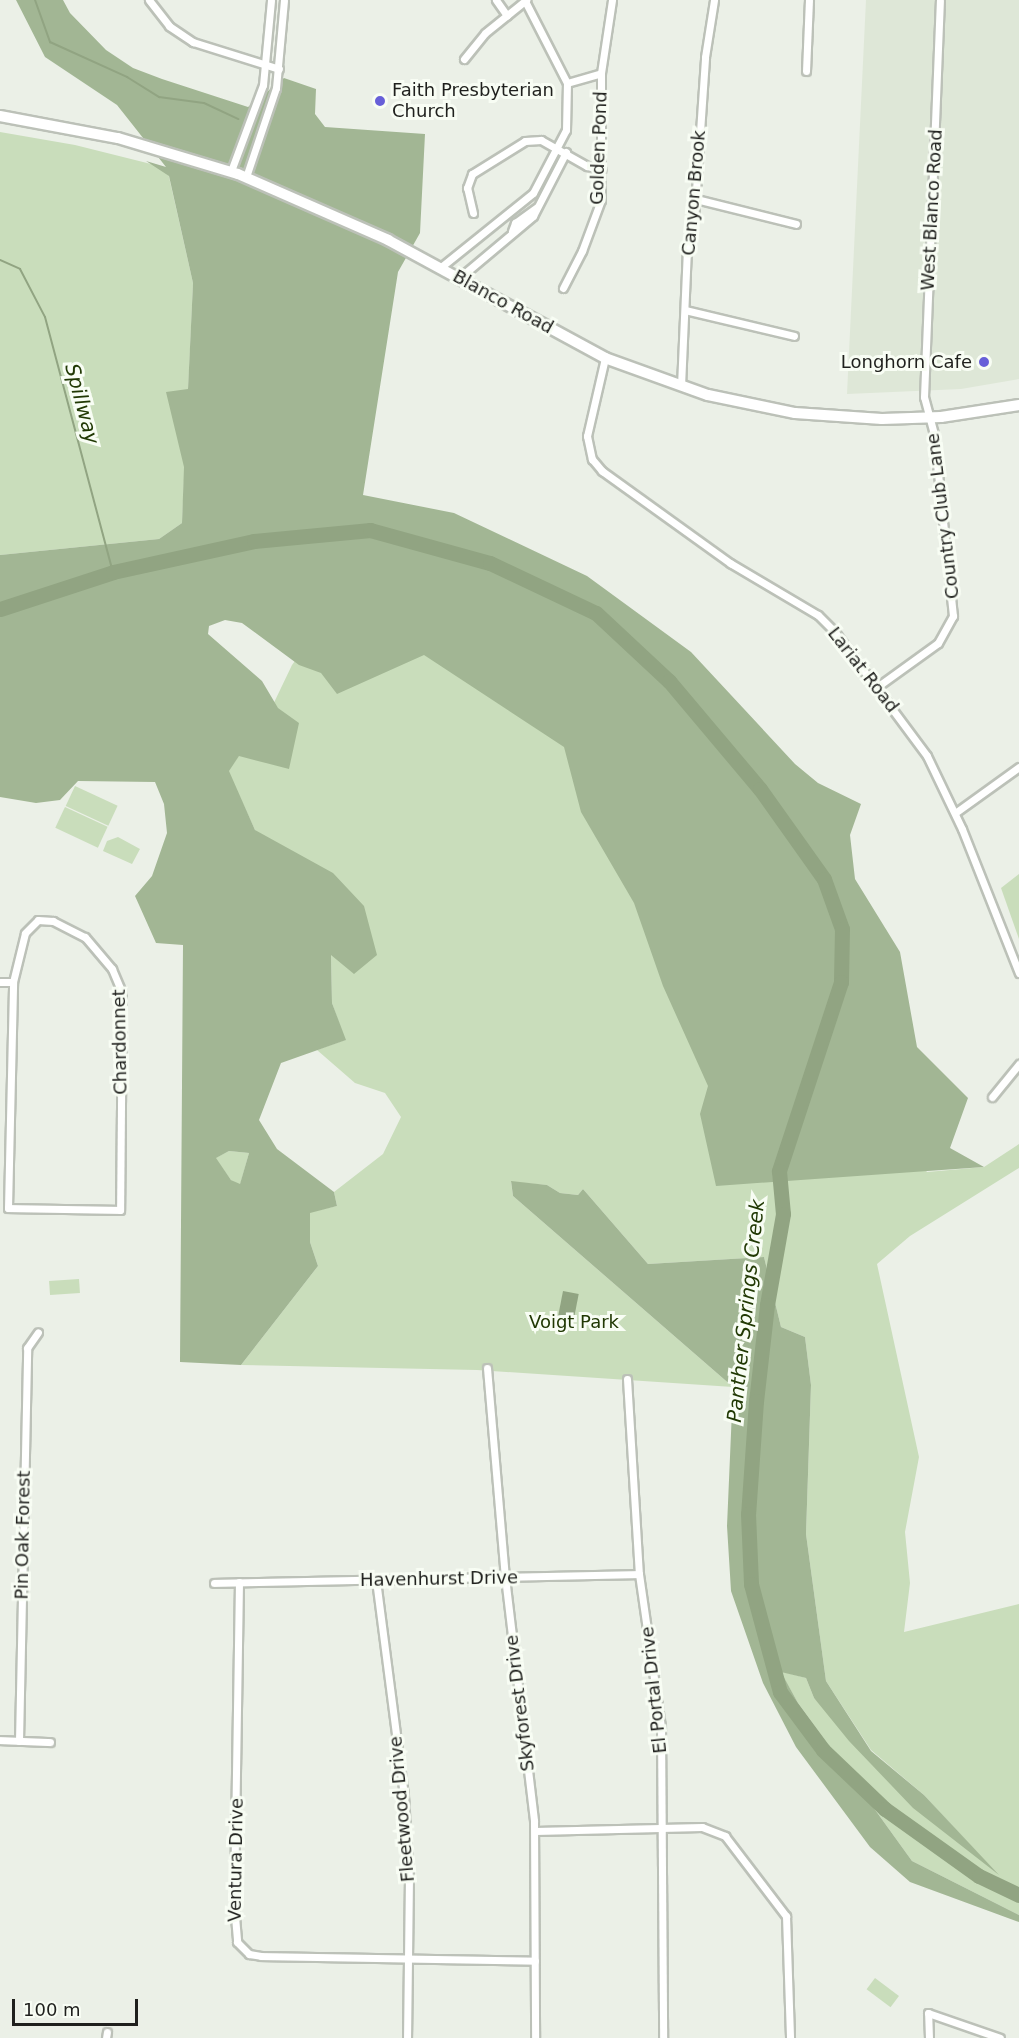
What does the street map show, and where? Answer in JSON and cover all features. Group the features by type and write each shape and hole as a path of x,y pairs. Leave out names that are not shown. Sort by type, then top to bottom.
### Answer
{"main road":[{"name":"Blanco Road","path":"0,116 118,138 231,171 338,216 441,267 458,279 605,358 681,387 795,413 931,418 1019,405"}],"street":[{"path":"149,0 169,26 193,42 266,67 279,69"},
{"path":"231,171 250,123 266,67 271,0"},
{"path":"246,177 271,110 279,69 284,0"},
{"path":"496,0 507,16"},
{"path":"441,267 533,193 558,148 569,113 567,83 526,0 485,33 464,59"},
{"name":"Golden Pond","path":"563,288 598,212 601,170 601,73 612,0"},
{"name":"Canyon Brook","path":"681,387 687,251 696,199 705,57 714,0"},
{"path":"806,71 809,0"},
{"name":"West Blanco Road","path":"931,418 924,397 940,0"},
{"name":"Golden Pond","path":"567,83 601,73"},
{"path":"473,213 467,188 472,174 480,166 533,138 566,152 587,166 601,170"},
{"path":"458,279 512,231 533,216 566,152"},
{"path":"696,199 796,224"},
{"path":"685,310 794,336"},
{"name":"Lariat Road","path":"605,358 587,436 592,459 602,471 730,563 825,621 919,742 955,813 1019,973"},
{"name":"Country Club Lane","path":"877,687 938,643 953,616 931,418"},
{"path":"955,813 1019,767"},
{"name":"Chardonnet","path":"10,1095 8,1208 120,1210 123,992 112,969 85,937 53,921 38,920 25,933 13,982"},
{"path":"0,982 13,982 10,1095 0,1095"},
{"path":"992,1097 1019,1064"},
{"name":"Pin Oak Forest","path":"19,1741 27,1348 38,1332"},
{"name":"Skyforest Drive","path":"487,1368 505,1577 535,1832 535,2038"},
{"name":"El Portal Drive","path":"627,1379 639,1574 661,1726 663,2038"},
{"name":"Havenhurst Drive","path":"214,1582 639,1574"},
{"name":"Fleetwood Drive","path":"376,1580 404,1796 409,1877 406,2038"},
{"name":"Ventura Drive","path":"239,1582 234,1905 237,1942 249,1954 261,1956 535,1961"},
{"path":"0,1740 50,1742"},
{"path":"535,1832 663,1830 702,1827 725,1836 781,1905 788,1927 790,2038"},
{"path":"929,2038 928,2013 1000,2038"}],"shaded area":[{"path":"16,0 63,0 70,13 106,50 133,68 162,79 248,107 284,78 316,89 315,114 325,127 425,134 420,233 398,272 363,495 454,513 587,576 691,652 795,764 818,783 861,804 850,835 855,879 900,952 917,1047 968,1098 950,1148 984,1167 716,1186 700,1114 708,1086 663,986 634,903 581,812 564,747 424,655 337,694 321,673 299,665 242,623 225,620 209,626 208,634 262,681 278,708 299,723 289,769 239,756 229,771 255,830 333,873 364,906 377,955 354,974 331,955 332,1003 346,1040 281,1063 259,1120 277,1149 334,1192 337,1206 310,1213 310,1242 318,1266 241,1365 180,1362 183,945 156,943 135,896 152,876 167,833 164,804 155,782 78,781 60,800 36,803 0,797 0,555 159,539 182,523 184,467 166,392 188,389 193,283 169,176 146,161 166,167 117,105 45,57","holes":["229,1151 249,1153 240,1184 231,1180 216,1158"]},
{"path":"866,0 1019,0 1019,379 961,389 847,394"},
{"path":"511,1181 547,1185 560,1193 578,1195 583,1189 648,1264 764,1257 781,1327 805,1337 811,1385 806,1534 826,1681 871,1751 924,1795 999,1875 913,1808 849,1741 814,1698 806,1678 781,1672 798,1703 912,1861 1019,1915 1019,1922 910,1882 870,1847 796,1747 763,1683 731,1591 727,1526 733,1387 513,1196"},
{"path":"563,1291 579,1294 573,1324 557,1321"}],"green space":[{"path":"0,132 75,145 167,168 193,283 182,523 159,539 0,555"},
{"name":"Voigt Park","path":"339,601 517,666 927,1172 984,1167 1019,1144 1019,1168 910,1236 877,1264 919,1457 905,1532 910,1583 904,1632 1019,1604 1019,1915 912,1861 798,1703 780,1671 806,1678 814,1698 995,1872 924,1795 871,1750 826,1681 806,1534 811,1385 805,1337 781,1327 764,1257 648,1264 583,1189 578,1195 560,1193 547,1185 511,1182 513,1196 733,1387 477,1370 241,1365 318,1266 310,1242 310,1212 337,1206 334,1192 383,1154 401,1117 385,1093 355,1083 317,1050 345,1040 332,1003 331,955 255,830 228,771 269,713 292,665"},
{"path":"75,786 118,806 108,826 66,806"},
{"path":"65,807 108,827 98,848 55,828"},
{"path":"118,837 140,849 132,864 103,851 107,841"},
{"path":"1019,874 1019,939 1001,888"},
{"path":"229,1151 249,1153 240,1185 231,1180 215,1158"},
{"path":"79,1279 80,1293 50,1295 49,1281"},
{"path":"875,1978 899,1996 891,2007 867,1989"}],"waterway":[{"path":"35,0 50,42 127,77 159,97 204,103 238,119"},
{"name":"Spillway","path":"0,260 20,269 45,317 113,572"},
{"name":"Panther Springs Creek","path":"0,609 113,572 254,541 370,530 490,563 596,613 669,681 760,789 824,879 842,929 841,982 779,1171 783,1214 767,1305 756,1401 748,1514 751,1584 780,1692 823,1750 885,1809 979,1876 1019,1895"}],"place":[{"name":"Faith Presbyterian Church","path":"380,101"},
{"name":"Longhorn Cafe","path":"984,362"}]}
